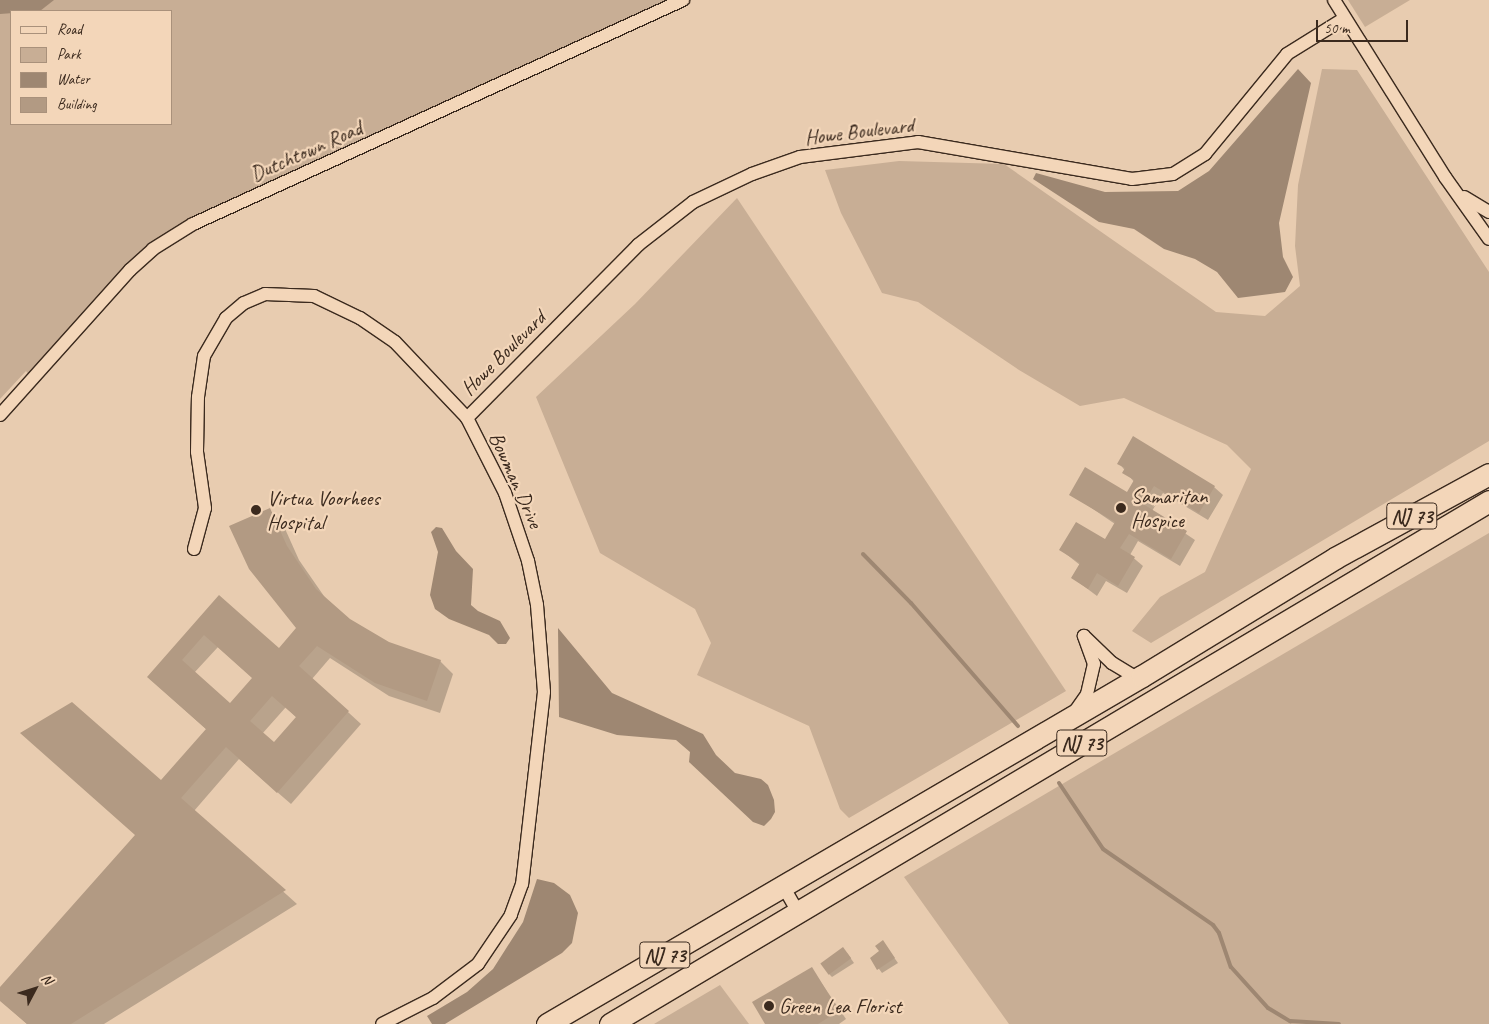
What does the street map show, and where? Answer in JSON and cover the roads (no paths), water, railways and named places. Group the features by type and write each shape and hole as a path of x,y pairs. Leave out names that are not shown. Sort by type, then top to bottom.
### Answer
{"highway":[{"name":"NJ 73","path":"547,1024 1142,676 1335,558 1489,474"},
{"name":"NJ 73","path":"610,1024 1489,502"}],"street":[{"name":"Dutchtown Road","path":"0,415 130,270 153,249 193,224 683,0"},
{"path":"1334,0 1445,177 1489,239"},
{"name":"Howe Boulevard","path":"467,418 638,245 693,202 752,174 800,157 918,142 1132,179 1173,174 1205,154 1287,54 1345,18"},
{"path":"1445,177 1465,198 1489,212"},
{"name":"Bowman Drive","path":"194,549 206,508 197,452 198,397 204,356 226,318 244,303 265,294 314,296 360,318 395,342 467,418 518,527 528,562 542,646 542,729 522,884 511,915 478,964 433,998 382,1024"},
{"path":"1073,715 1087,694 1094,664 1084,636 1112,663 1132,675 1142,676"},
{"path":"783,886 798,912"}],"water":[{"path":"0,0 54,0 41,10 10,10 10,13 0,14"},
{"path":"1298,69 1311,83 1279,223 1283,257 1293,277 1285,292 1238,298 1217,272 1195,259 1164,249 1134,229 1099,222 1033,179 1036,173 1105,192 1178,191 1209,171"},
{"path":"436,527 442,528 456,551 473,569 471,605 478,611 500,621 510,638 506,644 498,644 489,635 449,619 435,609 430,595 438,552 431,532"},
{"path":"558,628 612,693 703,734 716,755 735,773 761,779 768,785 774,800 775,812 771,819 764,826 753,822 689,762 690,752 676,740 617,735 559,717"},
{"path":"537,879 554,883 570,895 578,913 572,943 562,953 445,1024 432,1024 427,1016 467,992 493,969 523,922"}],"waterway":[{"path":"863,554 911,603 1018,726"},
{"path":"1059,783 1103,849 1213,925 1219,933 1231,967 1268,1008 1290,1021 1339,1024"}],"place":[{"name":"Samaritan Hospice","path":"1121,508"},
{"name":"Virtua Voorhees Hospital","path":"256,510"},
{"name":"Green Lea Florist","path":"769,1006"}]}
